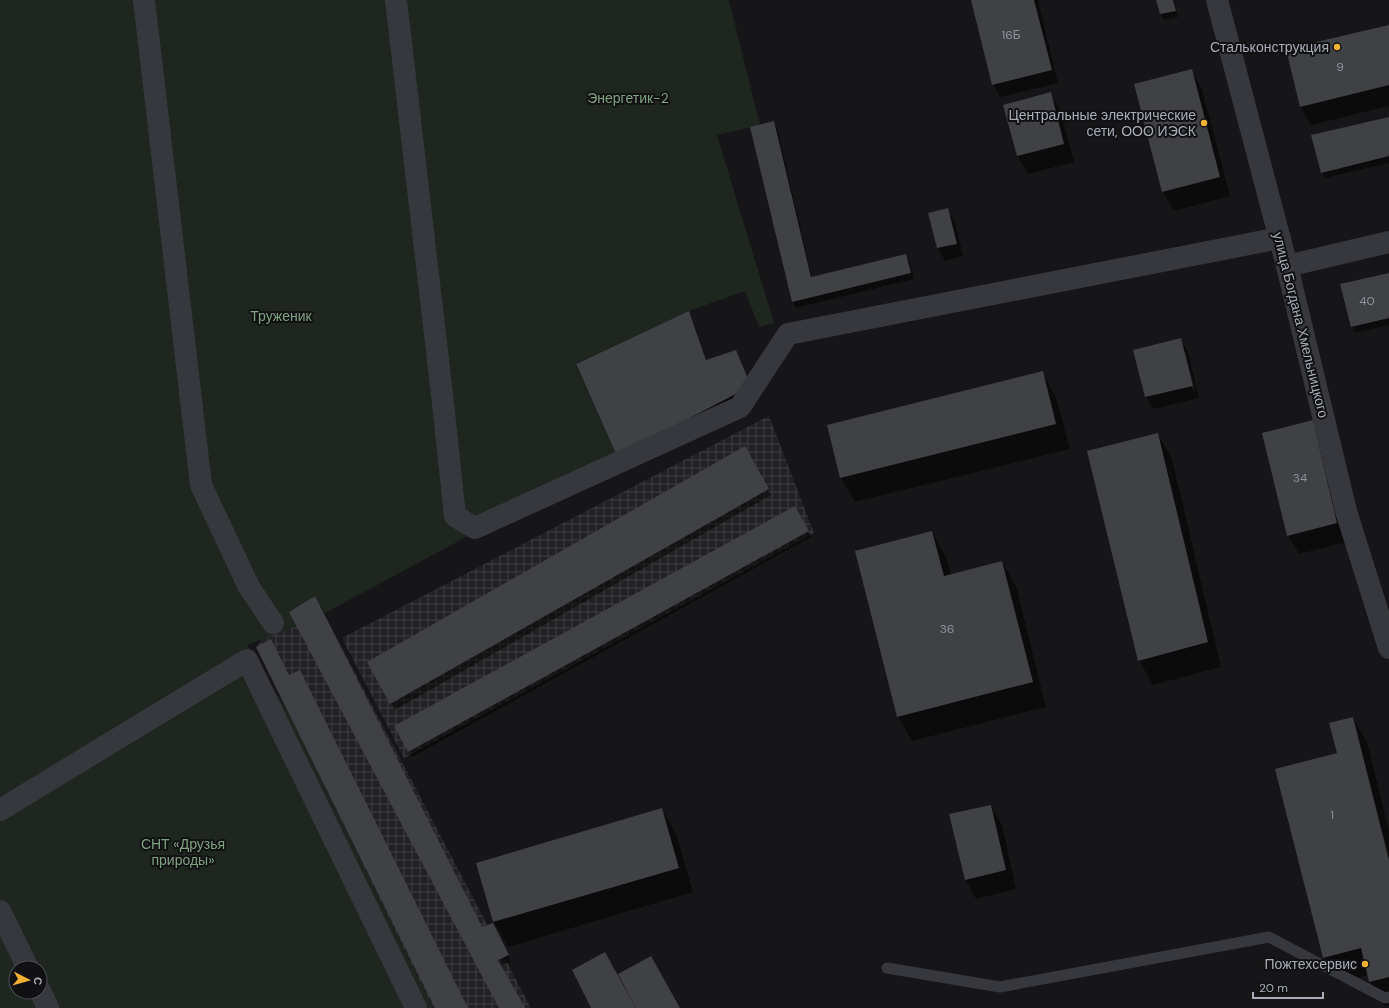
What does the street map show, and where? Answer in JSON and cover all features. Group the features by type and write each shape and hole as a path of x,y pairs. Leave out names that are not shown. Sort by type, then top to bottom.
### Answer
{"street":[{"path":"144,0 201,485 249,587 273,623"},
{"path":"396,0 455,516 475,528 740,407 788,334 1280,238"},
{"name":"улица Богдана Хмельницкого","path":"1217,0 1280,238 1346,511 1389,648"},
{"path":"1287,266 1389,242"},
{"path":"0,810 247,660 416,1008"},
{"path":"0,912 24,960"}],"lane":[{"path":"886,968 1000,987 1270,937 1385,998 1389,997"}],"shaded area":[{"path":"769,416 814,533 404,758 342,638"},
{"path":"315,596 531,1008 433,1008 256,647 289,612"}],"green space":[{"name":"Труженик","path":"0,0 729,0 760,125 717,135 774,323 759,327 745,291 689,311 575,364 617,456 325,613 314,596 290,612 295,627 247,645 289,714 433,1008 0,1008"}],"building":[{"path":"971,0 1034,0 1052,70 992,85"},
{"path":"1156,0 1173,0 1176,11 1160,14"},
{"path":"1389,25 1389,85 1300,107 1286,49"},
{"path":"1192,69 1220,177 1162,192 1134,84"},
{"path":"1051,92 1064,144 1017,156 1003,105"},
{"path":"1389,117 1389,156 1321,173 1311,135"},
{"path":"774,121 811,277 906,254 911,273 792,302 750,127"},
{"path":"948,208 957,244 937,248 928,213"},
{"path":"1389,273 1389,318 1351,327 1340,284"},
{"path":"689,311 706,360 736,350 751,386 617,456 576,364"},
{"path":"1181,338 1193,386 1145,397 1133,350"},
{"path":"1043,371 1056,424 840,478 827,425"},
{"path":"1313,420 1337,523 1287,536 1262,433"},
{"path":"1158,433 1208,642 1138,661 1087,451"},
{"path":"745,446 769,489 390,704 367,662"},
{"path":"795,506 809,531 408,752 394,726"},
{"path":"932,531 944,576 1002,561 1033,682 897,717 855,551"},
{"path":"315,596 482,927 493,923 509,955 498,960 525,1008 499,1008 289,612"},
{"path":"271,639 289,675 300,670 468,1008 435,1008 256,647"},
{"path":"1353,717 1389,860 1389,977 1369,982 1361,948 1323,958 1275,769 1337,753 1329,723"},
{"path":"991,805 1006,870 965,880 949,814"},
{"path":"662,808 679,868 493,922 476,863"},
{"path":"605,952 636,1008 591,1008 572,970"},
{"path":"651,956 680,1008 636,1008 618,974"}],"place":[{"name":"Стальконструкция","path":"1337,47"},
{"name":"Центральные электрические сети, ООО ИЭСК","path":"1204,123"},
{"name":"Пожтехсервис","path":"1365,964"}],"park label":[{"name":"Энергетик-2","path":"628,98"},
{"name":"СНТ «Друзья природы»","path":"183,852"}]}
